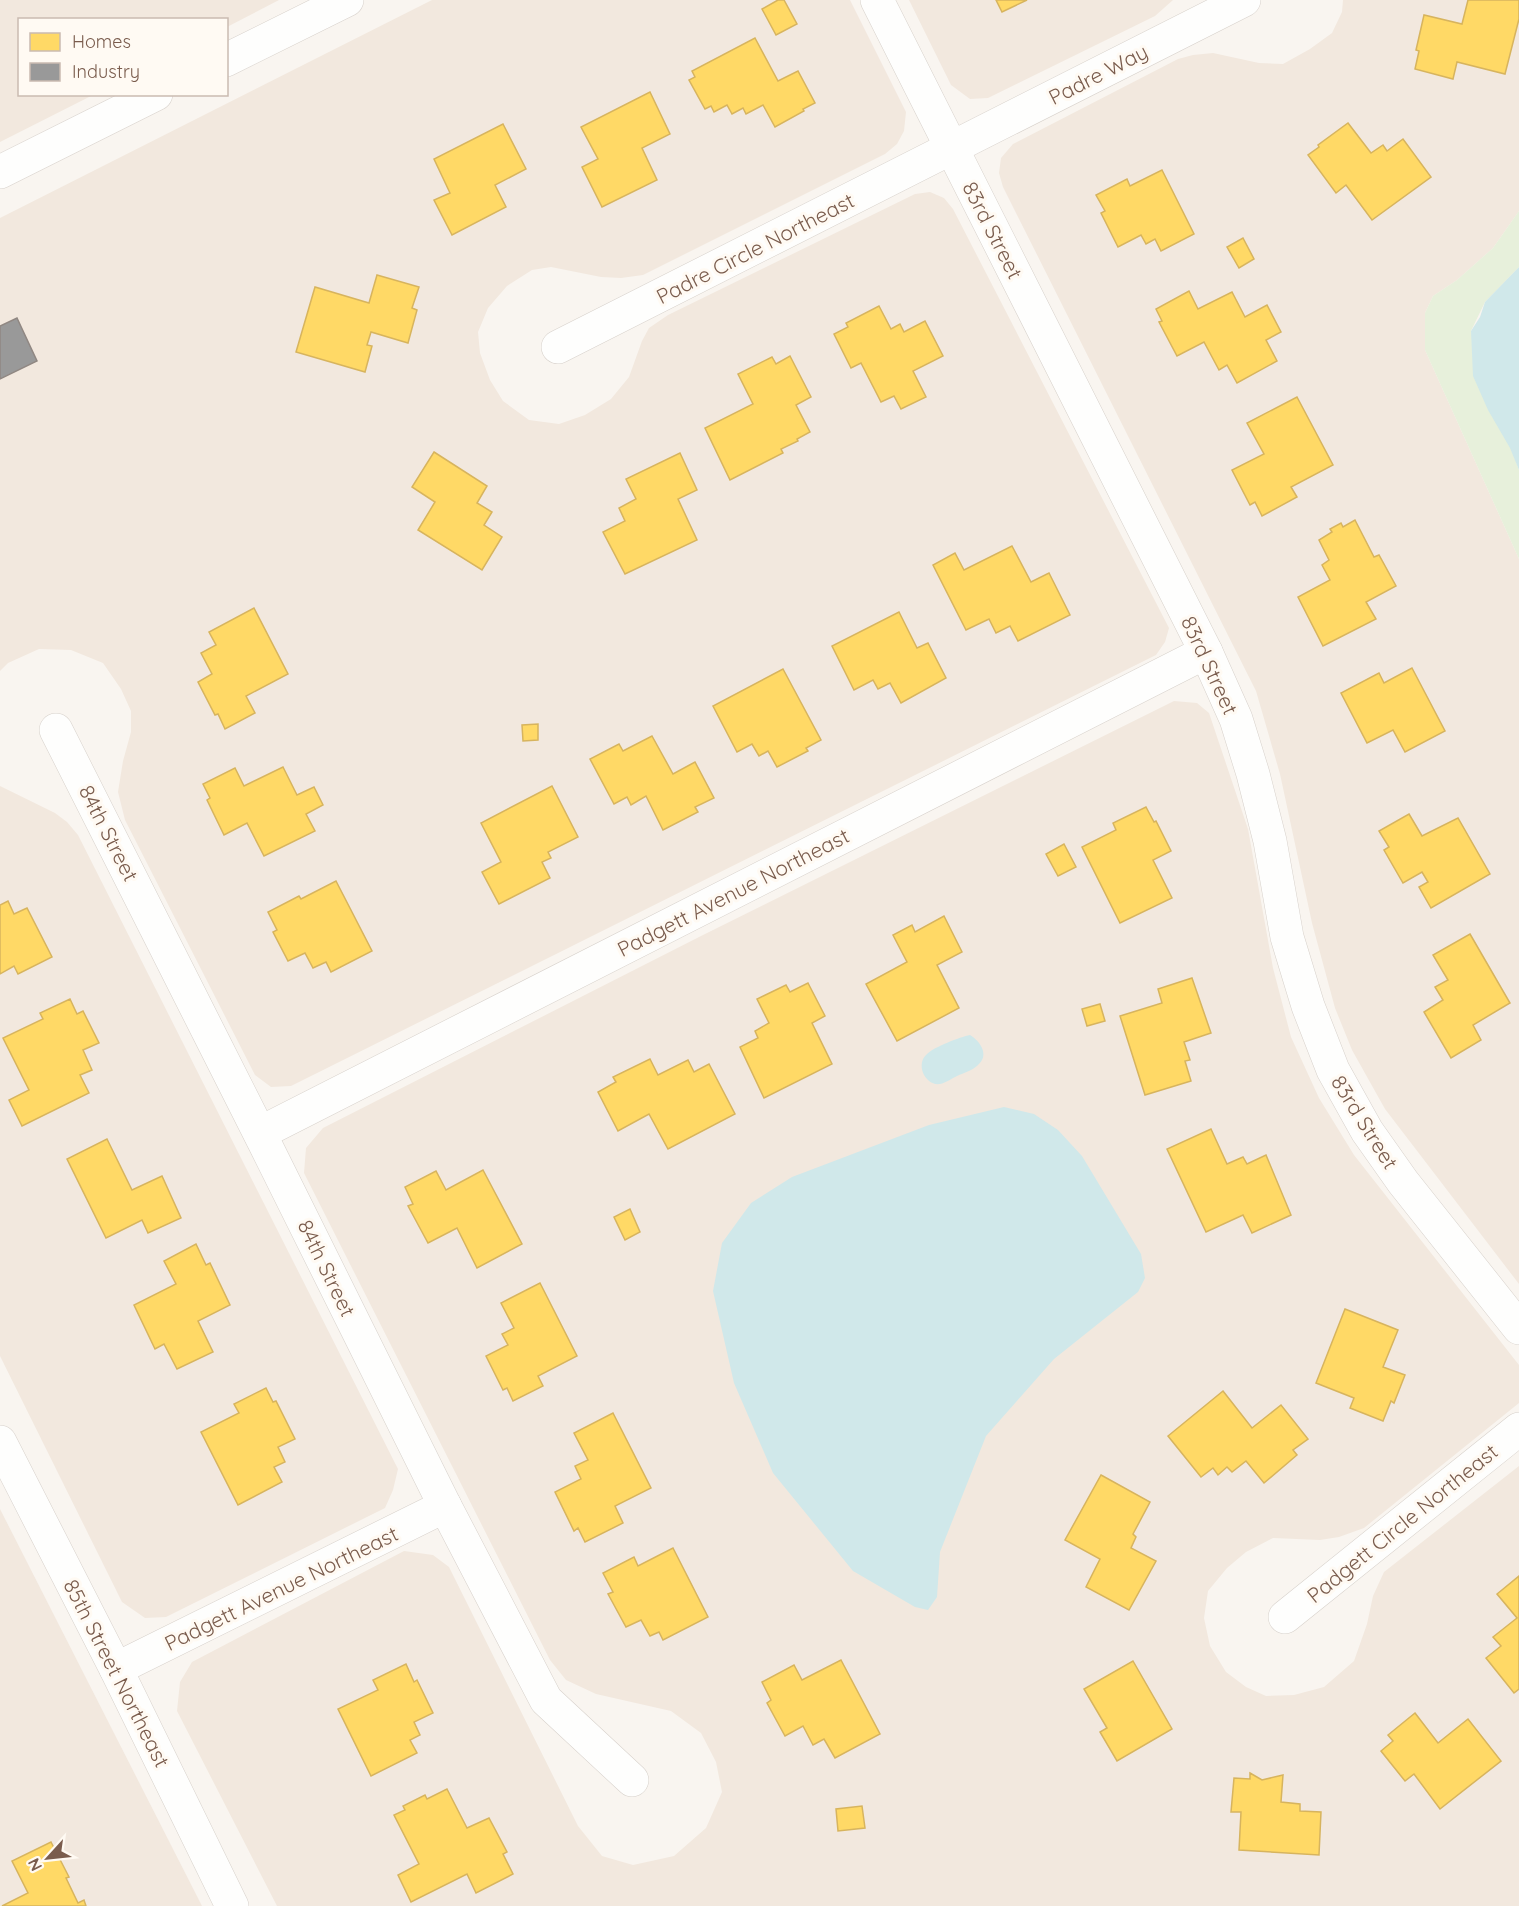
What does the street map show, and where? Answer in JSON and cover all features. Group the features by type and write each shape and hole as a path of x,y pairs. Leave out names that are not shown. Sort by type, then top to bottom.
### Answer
{"street":[{"path":"228,59 347,0"},
{"name":"83rd Street","path":"877,0 1206,652 1236,719 1270,842 1287,937 1308,1006 1333,1070 1367,1131 1403,1182 1519,1328"},
{"name":"Padre Way","path":"951,148 1244,0"},
{"path":"0,172 152,96"},
{"name":"Padre Circle Northeast","path":"558,347 951,148"},
{"name":"Padgett Avenue Northeast","path":"260,1133 1206,652"},
{"name":"84th Street","path":"56,730 445,1506 546,1700 632,1780"},
{"name":"Padgett Circle Northeast","path":"1285,1617 1519,1430"},
{"name":"85th Street Northeast","path":"0,1442 116,1669 232,1906"},
{"name":"Padgett Avenue Northeast","path":"116,1669 445,1506"}],"shaded area":[{"path":"0,0 279,0 228,26 228,18 18,18 18,96 91,96 0,142"},
{"path":"432,0 850,0 906,112 904,131 897,144 885,154 643,275 621,278 601,277 551,267 532,270 507,286 488,308 478,332 480,353 490,380 503,401 529,420 559,424 585,415 611,399 629,377 649,328 668,315 915,194 930,192 944,198 953,209 1169,628 1165,642 1156,655 291,1086 271,1087 255,1075 125,820 118,792 131,732 131,711 121,689 103,663 71,650 39,649 8,663 0,671 0,218"},
{"path":"909,0 1173,0 1155,16 988,98 970,99 951,85"},
{"path":"1343,0 1519,0 1519,211 1493,248 1457,280 1433,296 1425,313 1425,350 1519,559 1519,1284 1385,1109 1352,1050 1335,1008 1312,923 1280,774 1256,691 1003,187 999,173 1001,158 1013,144 1178,59 1213,53 1259,63 1283,64 1332,33 1342,12"},
{"path":"1174,701 1197,703 1209,713 1248,829 1273,968 1291,1037 1319,1098 1354,1155 1519,1365 1519,1403 1364,1528 1339,1537 1320,1540 1273,1538 1246,1552 1227,1568 1208,1591 1204,1618 1210,1646 1226,1672 1246,1687 1266,1696 1294,1695 1324,1687 1354,1661 1367,1624 1373,1596 1384,1572 1519,1466 1519,1906 277,1906 177,1711 180,1682 192,1662 404,1551 433,1555 449,1567 578,1826 602,1856 633,1865 674,1856 706,1828 722,1792 716,1762 701,1733 671,1711 596,1694 566,1680 550,1660 304,1173 306,1148 323,1128 703,935"},
{"path":"0,786 55,813 78,835 398,1469 393,1490 385,1508 166,1617 145,1618 122,1602 0,1356"},
{"path":"0,1509 202,1906 0,1906"}],"green space":[{"path":"1519,211 1519,267 1485,302 1471,331 1519,470 1519,559 1425,350 1425,313 1433,296 1457,280 1493,248"}],"water":[{"path":"1519,267 1519,470 1473,376 1471,331 1480,317 1485,302"},
{"path":"970,1035 982,1048 982,1061 971,1070 940,1084 930,1082 923,1074 923,1058 935,1048"},
{"path":"1004,1107 1034,1114 1058,1130 1082,1156 1141,1254 1145,1278 1138,1292 1054,1359 986,1436 940,1552 937,1597 928,1610 915,1607 853,1571 773,1473 734,1383 713,1291 722,1243 751,1203 792,1177 929,1125"}],"building: Homes":[{"path":"778,0 784,0 797,24 776,35 762,9"},
{"path":"996,0 1027,0 1002,12"},
{"path":"1468,0 1519,0 1519,19 1505,74 1457,62 1453,79 1415,69 1419,51 1416,50 1424,15 1462,24"},
{"path":"755,38 778,81 798,71 815,103 775,127 763,105 746,114 743,108 732,114 727,105 714,112 711,106 705,109 689,80 695,77 692,71"},
{"path":"650,92 670,134 642,148 657,180 602,207 582,167 598,159 581,127"},
{"path":"1348,123 1371,153 1383,145 1387,151 1403,139 1431,177 1372,220 1346,185 1336,193 1308,155"},
{"path":"503,124 526,169 495,185 506,207 452,235 434,200 450,193 434,159"},
{"path":"1162,170 1194,234 1161,251 1155,239 1146,244 1141,235 1118,247 1101,213 1105,211 1096,195 1127,179 1130,186"},
{"path":"1243,238 1254,259 1239,268 1227,247"},
{"path":"377,275 419,287 412,308 417,310 408,343 371,332 367,345 372,346 365,372 296,352 315,287 369,303"},
{"path":"1189,291 1198,309 1232,292 1245,317 1267,305 1281,332 1266,340 1277,361 1237,383 1227,365 1219,370 1204,342 1177,356 1159,322 1162,321 1156,309"},
{"path":"879,306 891,329 900,324 904,332 925,321 943,356 913,371 926,397 901,409 894,396 881,402 861,363 851,368 834,334 848,327 846,323"},
{"path":"790,356 811,397 796,405 810,432 781,449 783,453 730,480 705,428 753,404 738,374 772,357 776,364"},
{"path":"1297,397 1333,465 1291,487 1297,497 1262,516 1255,502 1250,505 1232,470 1264,454 1247,423"},
{"path":"434,452 487,486 477,503 492,512 484,525 502,537 482,570 418,530 435,502 412,487"},
{"path":"680,453 697,490 678,499 697,540 625,574 603,532 625,521 619,508 636,499 626,479"},
{"path":"1355,520 1374,557 1379,555 1396,586 1366,602 1376,619 1323,646 1298,597 1330,580 1322,565 1329,560 1319,540 1332,532 1330,529 1341,523 1343,527"},
{"path":"1012,546 1031,582 1049,573 1070,615 1018,641 1010,626 996,633 989,619 966,630 933,565 955,553 964,570"},
{"path":"254,608 288,674 246,696 255,713 225,729 198,682 212,674 201,653 216,645 209,632"},
{"path":"899,612 917,648 928,643 946,678 901,703 890,683 878,689 873,680 854,690 832,646"},
{"path":"1412,668 1445,731 1405,752 1393,730 1367,743 1341,693 1379,673 1384,683"},
{"path":"783,669 821,740 806,748 808,751 777,767 768,751 759,756 752,744 737,752 713,706"},
{"path":"538,724 538,740 523,741 522,725"},
{"path":"652,736 673,774 695,762 714,798 695,807 698,812 663,830 646,796 631,805 627,797 614,804 590,759 619,744 623,751"},
{"path":"283,767 297,795 314,787 323,805 306,814 315,831 264,856 247,823 224,835 207,800 210,798 203,784 235,768 244,786"},
{"path":"552,786 578,837 548,852 551,858 542,862 550,878 499,904 482,872 501,862 481,823"},
{"path":"1146,807 1171,851 1153,860 1172,898 1120,923 1082,847 1116,830 1113,823"},
{"path":"1409,814 1422,836 1458,818 1490,874 1431,908 1419,887 1428,882 1422,872 1403,883 1384,850 1389,847 1379,831"},
{"path":"1064,844 1076,867 1058,876 1046,854"},
{"path":"336,881 372,951 331,972 326,962 313,968 305,953 288,961 273,932 277,930 268,912 299,896 301,899"},
{"path":"8,901 14,914 27,908 52,957 18,974 14,966 0,974 0,905"},
{"path":"944,916 962,952 937,965 959,1008 897,1041 866,984 907,962 893,935 912,925 915,932"},
{"path":"1470,934 1510,1003 1473,1025 1481,1040 1451,1058 1424,1012 1443,1000 1435,987 1448,980 1433,955"},
{"path":"1192,978 1211,1033 1184,1042 1190,1060 1185,1061 1191,1081 1145,1095 1120,1016 1162,1003 1158,989"},
{"path":"808,983 825,1016 812,1023 832,1064 764,1098 740,1047 758,1038 755,1031 769,1023 757,999 786,985 790,992"},
{"path":"70,999 77,1014 83,1011 99,1043 83,1050 92,1070 80,1075 89,1093 22,1126 9,1100 29,1090 3,1038 43,1019 40,1013"},
{"path":"1100,1004 1105,1021 1087,1026 1082,1009"},
{"path":"650,1059 658,1075 688,1060 694,1072 709,1064 735,1114 668,1149 649,1114 618,1131 598,1092 616,1082 613,1077"},
{"path":"1211,1129 1227,1164 1243,1157 1247,1164 1266,1155 1291,1215 1252,1233 1243,1215 1206,1232 1167,1149"},
{"path":"107,1139 132,1190 162,1176 181,1218 148,1233 142,1220 106,1238 67,1159"},
{"path":"483,1170 522,1244 477,1268 457,1228 428,1243 408,1206 413,1204 405,1187 436,1171 446,1190"},
{"path":"630,1209 640,1232 625,1240 614,1217"},
{"path":"196,1244 206,1265 210,1263 230,1305 198,1321 213,1352 177,1369 164,1344 155,1349 134,1305 176,1284 164,1261"},
{"path":"540,1283 577,1356 538,1376 543,1386 513,1401 507,1388 503,1390 486,1356 508,1345 502,1334 514,1328 501,1303"},
{"path":"1345,1309 1398,1330 1383,1367 1405,1375 1394,1403 1391,1401 1383,1421 1350,1408 1354,1398 1316,1383"},
{"path":"266,1388 273,1402 276,1401 295,1439 278,1447 285,1462 274,1467 282,1482 238,1505 201,1432 239,1413 234,1404"},
{"path":"1223,1391 1252,1428 1281,1405 1308,1439 1293,1450 1297,1455 1264,1483 1246,1461 1232,1472 1227,1467 1218,1475 1213,1468 1201,1477 1168,1436"},
{"path":"613,1413 651,1488 615,1506 623,1523 585,1542 578,1528 574,1531 555,1492 581,1479 575,1466 588,1460 574,1433"},
{"path":"1101,1475 1150,1502 1133,1534 1136,1537 1131,1548 1156,1561 1129,1610 1086,1587 1100,1559 1065,1540"},
{"path":"673,1548 708,1617 663,1640 659,1632 650,1636 641,1620 626,1627 608,1594 613,1592 603,1573 634,1557 638,1566"},
{"path":"1519,1576 1519,1689 1514,1693 1486,1658 1501,1646 1493,1637 1517,1618 1497,1594"},
{"path":"841,1660 880,1734 835,1758 824,1739 813,1745 803,1726 785,1736 767,1703 771,1700 762,1682 794,1665 802,1680"},
{"path":"1133,1661 1172,1729 1117,1761 1100,1732 1107,1728 1084,1689"},
{"path":"406,1664 414,1682 417,1680 433,1713 414,1722 420,1735 410,1740 417,1753 371,1776 338,1709 378,1690 373,1680"},
{"path":"1415,1713 1438,1743 1468,1719 1501,1761 1440,1809 1414,1774 1405,1781 1381,1751 1393,1741 1388,1735"},
{"path":"1250,1773 1262,1780 1283,1775 1281,1802 1300,1804 1300,1811 1321,1812 1319,1855 1239,1850 1241,1812 1231,1812 1234,1778 1250,1779"},
{"path":"447,1789 467,1828 489,1818 507,1852 503,1854 513,1874 476,1893 467,1874 411,1902 398,1875 419,1864 394,1815 405,1810 403,1806 425,1795 427,1799"},
{"path":"862,1806 865,1828 838,1831 836,1809"},
{"path":"51,1842 69,1877 66,1878 78,1903 84,1900 86,1906 2,1906 28,1893 12,1861"}],"building: Industry":[{"path":"17,318 37,361 0,379 0,326"}]}
